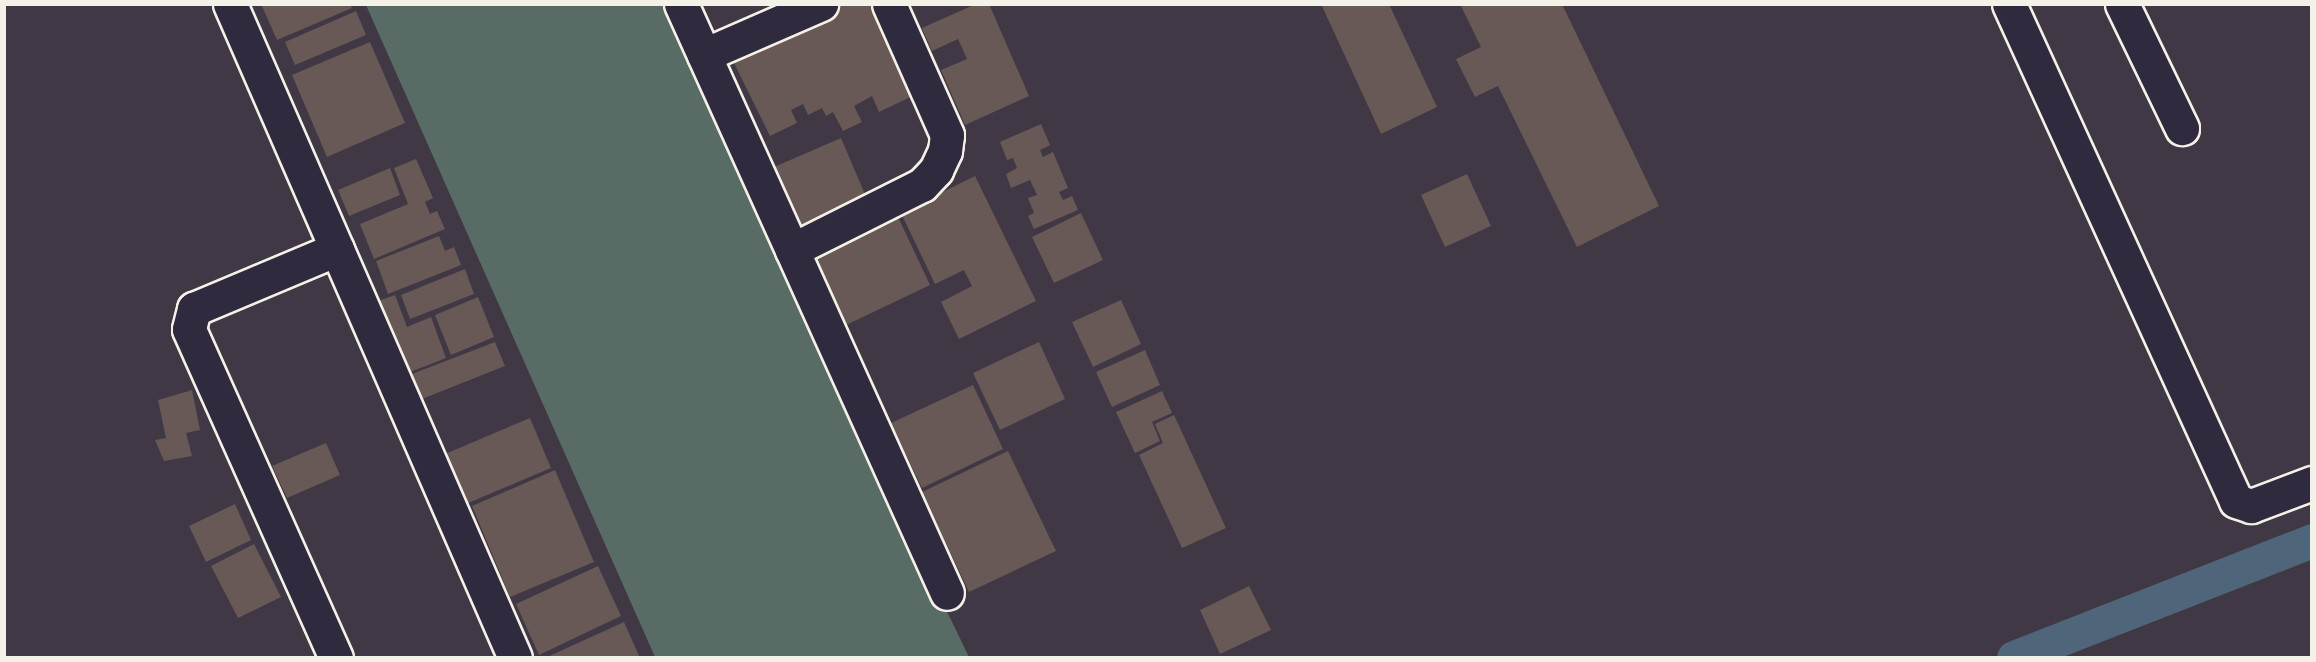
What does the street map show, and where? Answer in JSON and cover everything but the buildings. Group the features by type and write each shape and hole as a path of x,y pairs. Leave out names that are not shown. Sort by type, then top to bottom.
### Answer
{"street":[{"path":"230,4 515,657"},
{"path":"681,4 946,593"},
{"path":"704,55 821,4"},
{"path":"792,250 922,185 936,170 945,151 947,135 889,4"},
{"path":"2009,4 2236,501 2251,506 2312,483"},
{"path":"2122,4 2182,128"},
{"path":"336,657 189,329 194,309 337,249"}],"green space":[{"path":"366,5 666,5 830,369 969,657 655,657"}],"waterway":[{"path":"2014,658 2312,541"}]}
